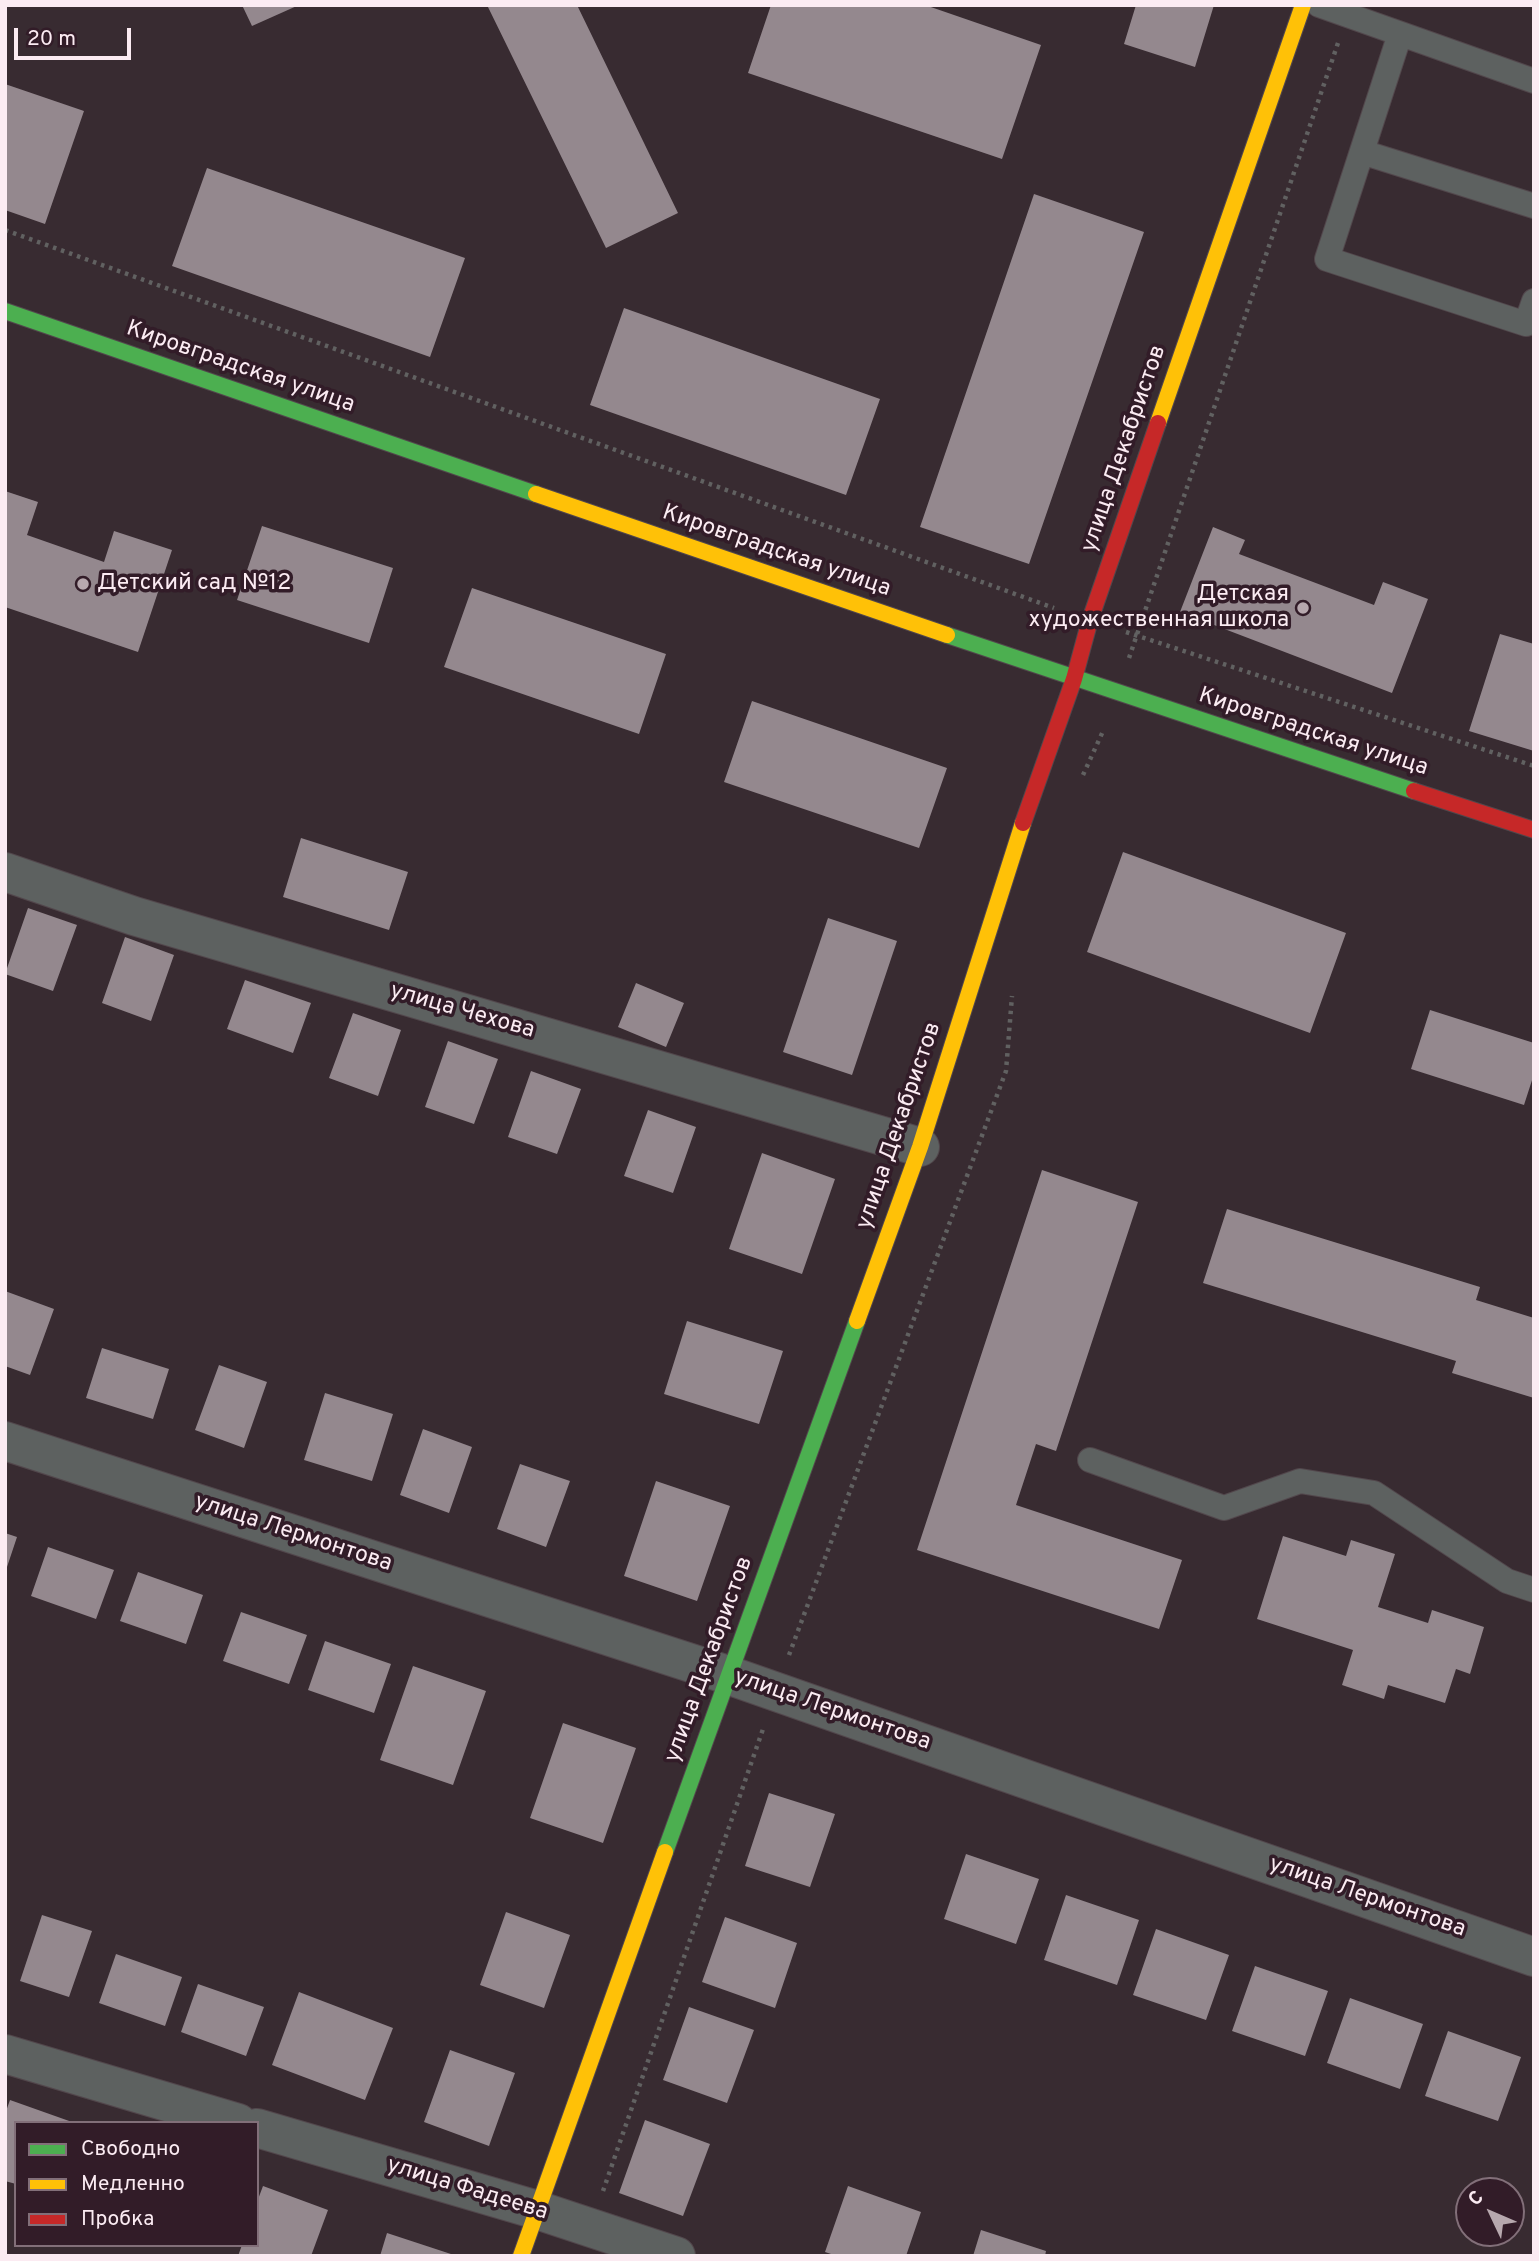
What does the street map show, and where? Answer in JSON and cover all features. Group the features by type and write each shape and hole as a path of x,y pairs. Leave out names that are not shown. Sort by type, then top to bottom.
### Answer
{"street":[{"name":"улица Декабристов","path":"521,2256 920,1147 1037,778 1074,679 1090,621 1303,5"},
{"name":"Кировградская улица","path":"5,311 1074,679 1534,830"},
{"name":"улица Чехова","path":"5,873 147,920 920,1147"},
{"name":"улица Лермонтова","path":"5,1441 728,1675 1534,1956"},
{"path":"5,2054 232,2121"},
{"name":"улица Фадеева","path":"259,2129 537,2210 676,2256"}],"lane":[{"path":"1319,5 1534,81"},
{"path":"1400,34 1327,259 1527,324 1534,302"},
{"path":"1362,152 1534,206"},
{"path":"1090,1460 1224,1508 1300,1481 1374,1493 1507,1581 1534,1590"}],"path":[{"path":"5,230 1090,621 1534,766"}],"building":[{"path":"242,5 299,5 252,26"},
{"path":"487,5 577,5 678,213 606,248"},
{"path":"771,5 925,5 1041,45 1002,159 748,73"},
{"path":"1136,5 1214,5 1195,67 1124,44"},
{"path":"5,84 84,111 45,224 5,210"},
{"path":"207,168 465,258 430,357 172,266"},
{"path":"1034,194 1144,232 1029,564 920,527"},
{"path":"624,308 880,399 846,495 590,405"},
{"name":"Детский сад №12","path":"5,491 38,502 27,535 104,562 114,531 172,550 138,652 5,607"},
{"path":"262,526 393,568 369,643 237,600"},
{"name":"Детская художественная школа","path":"1213,527 1245,540 1239,554 1374,605 1383,582 1428,599 1392,693 1180,612"},
{"path":"472,588 666,654 639,734 444,667"},
{"path":"1500,634 1534,644 1534,751 1469,731"},
{"path":"752,701 947,768 919,848 724,782"},
{"path":"301,838 408,872 389,930 283,897"},
{"path":"1123,852 1346,933 1310,1033 1087,952"},
{"path":"28,908 77,925 53,991 5,974"},
{"path":"828,918 897,941 852,1075 783,1052"},
{"path":"125,937 174,955 151,1021 102,1003"},
{"path":"245,980 311,1003 293,1053 227,1029"},
{"path":"636,983 684,1003 666,1047 618,1027"},
{"path":"1430,1010 1534,1043 1534,1074 1524,1105 1411,1069"},
{"path":"353,1013 401,1030 378,1096 329,1078"},
{"path":"448,1041 498,1059 474,1124 425,1107"},
{"path":"531,1071 581,1089 557,1154 508,1137"},
{"path":"648,1110 696,1127 673,1193 624,1176"},
{"path":"762,1153 835,1179 802,1274 729,1249"},
{"path":"1042,1170 1138,1202 1056,1451 1036,1444 1016,1505 1182,1560 1159,1629 917,1550"},
{"path":"1227,1209 1480,1287 1476,1300 1534,1318 1534,1398 1452,1373 1456,1361 1203,1283"},
{"path":"5,1291 54,1309 30,1375 5,1366"},
{"path":"687,1321 783,1351 759,1424 664,1394"},
{"path":"102,1348 169,1369 153,1419 86,1398"},
{"path":"219,1365 267,1382 244,1448 195,1430"},
{"path":"325,1393 393,1414 372,1481 304,1460"},
{"path":"423,1429 472,1447 449,1513 400,1495"},
{"path":"520,1464 570,1481 546,1547 497,1529"},
{"path":"656,1481 730,1506 697,1601 624,1576"},
{"path":"5,1533 17,1537 6,1570 5,1570"},
{"path":"1283,1536 1346,1556 1351,1540 1395,1554 1378,1607 1428,1623 1432,1610 1484,1627 1470,1674 1456,1669 1445,1703 1388,1685 1384,1699 1342,1685 1353,1650 1257,1619"},
{"path":"48,1547 114,1570 96,1619 31,1596"},
{"path":"138,1572 203,1595 186,1644 120,1621"},
{"path":"241,1612 307,1635 289,1684 223,1661"},
{"path":"325,1641 391,1664 374,1713 308,1690"},
{"path":"413,1666 486,1691 453,1785 380,1760"},
{"path":"563,1723 636,1748 603,1843 530,1818"},
{"path":"769,1793 835,1814 810,1887 745,1866"},
{"path":"966,1854 1039,1879 1016,1944 944,1919"},
{"path":"1066,1895 1139,1920 1117,1985 1044,1960"},
{"path":"506,1912 570,1935 544,2008 480,1985"},
{"path":"42,1915 92,1931 69,1997 20,1981"},
{"path":"725,1917 797,1943 775,2008 702,1982"},
{"path":"1156,1929 1229,1955 1206,2020 1133,1995"},
{"path":"116,1954 182,1977 165,2026 99,2003"},
{"path":"1255,1966 1328,1991 1305,2056 1232,2031"},
{"path":"198,1984 264,2007 246,2056 181,2032"},
{"path":"299,1992 393,2028 365,2100 272,2065"},
{"path":"1350,1998 1423,2024 1400,2089 1327,2063"},
{"path":"689,2007 754,2030 727,2103 663,2080"},
{"path":"1448,2031 1521,2057 1498,2121 1425,2096"},
{"path":"450,2050 515,2073 489,2146 424,2122"},
{"path":"10,2100 69,2121 14,2121 14,2183 5,2181 5,2114"},
{"path":"645,2120 710,2144 683,2216 619,2193"},
{"path":"263,2186 328,2210 311,2256 238,2256 241,2247 259,2247 259,2197"},
{"path":"848,2186 921,2212 906,2256 837,2256 825,2252"},
{"path":"981,2230 1046,2251 1045,2256 973,2256"},
{"path":"387,2233 454,2255 454,2256 380,2256"}],"traffic: fast":[{"path":"5,311 536,494"},
{"path":"947,635 1414,791"},
{"path":"665,1852 857,1321"}],"traffic: slow":[{"path":"1158,423 1303,5"},
{"path":"536,494 947,635"},
{"path":"857,1321 920,1147 1023,823"},
{"path":"521,2256 665,1852"}],"traffic: jam":[{"path":"1023,823 1074,679 1090,620 1158,423"},
{"path":"1414,791 1534,830"}],"place":[{"name":"Детский сад №12","path":"83,584"},
{"name":"Детская художественная школа","path":"1303,608"}]}
